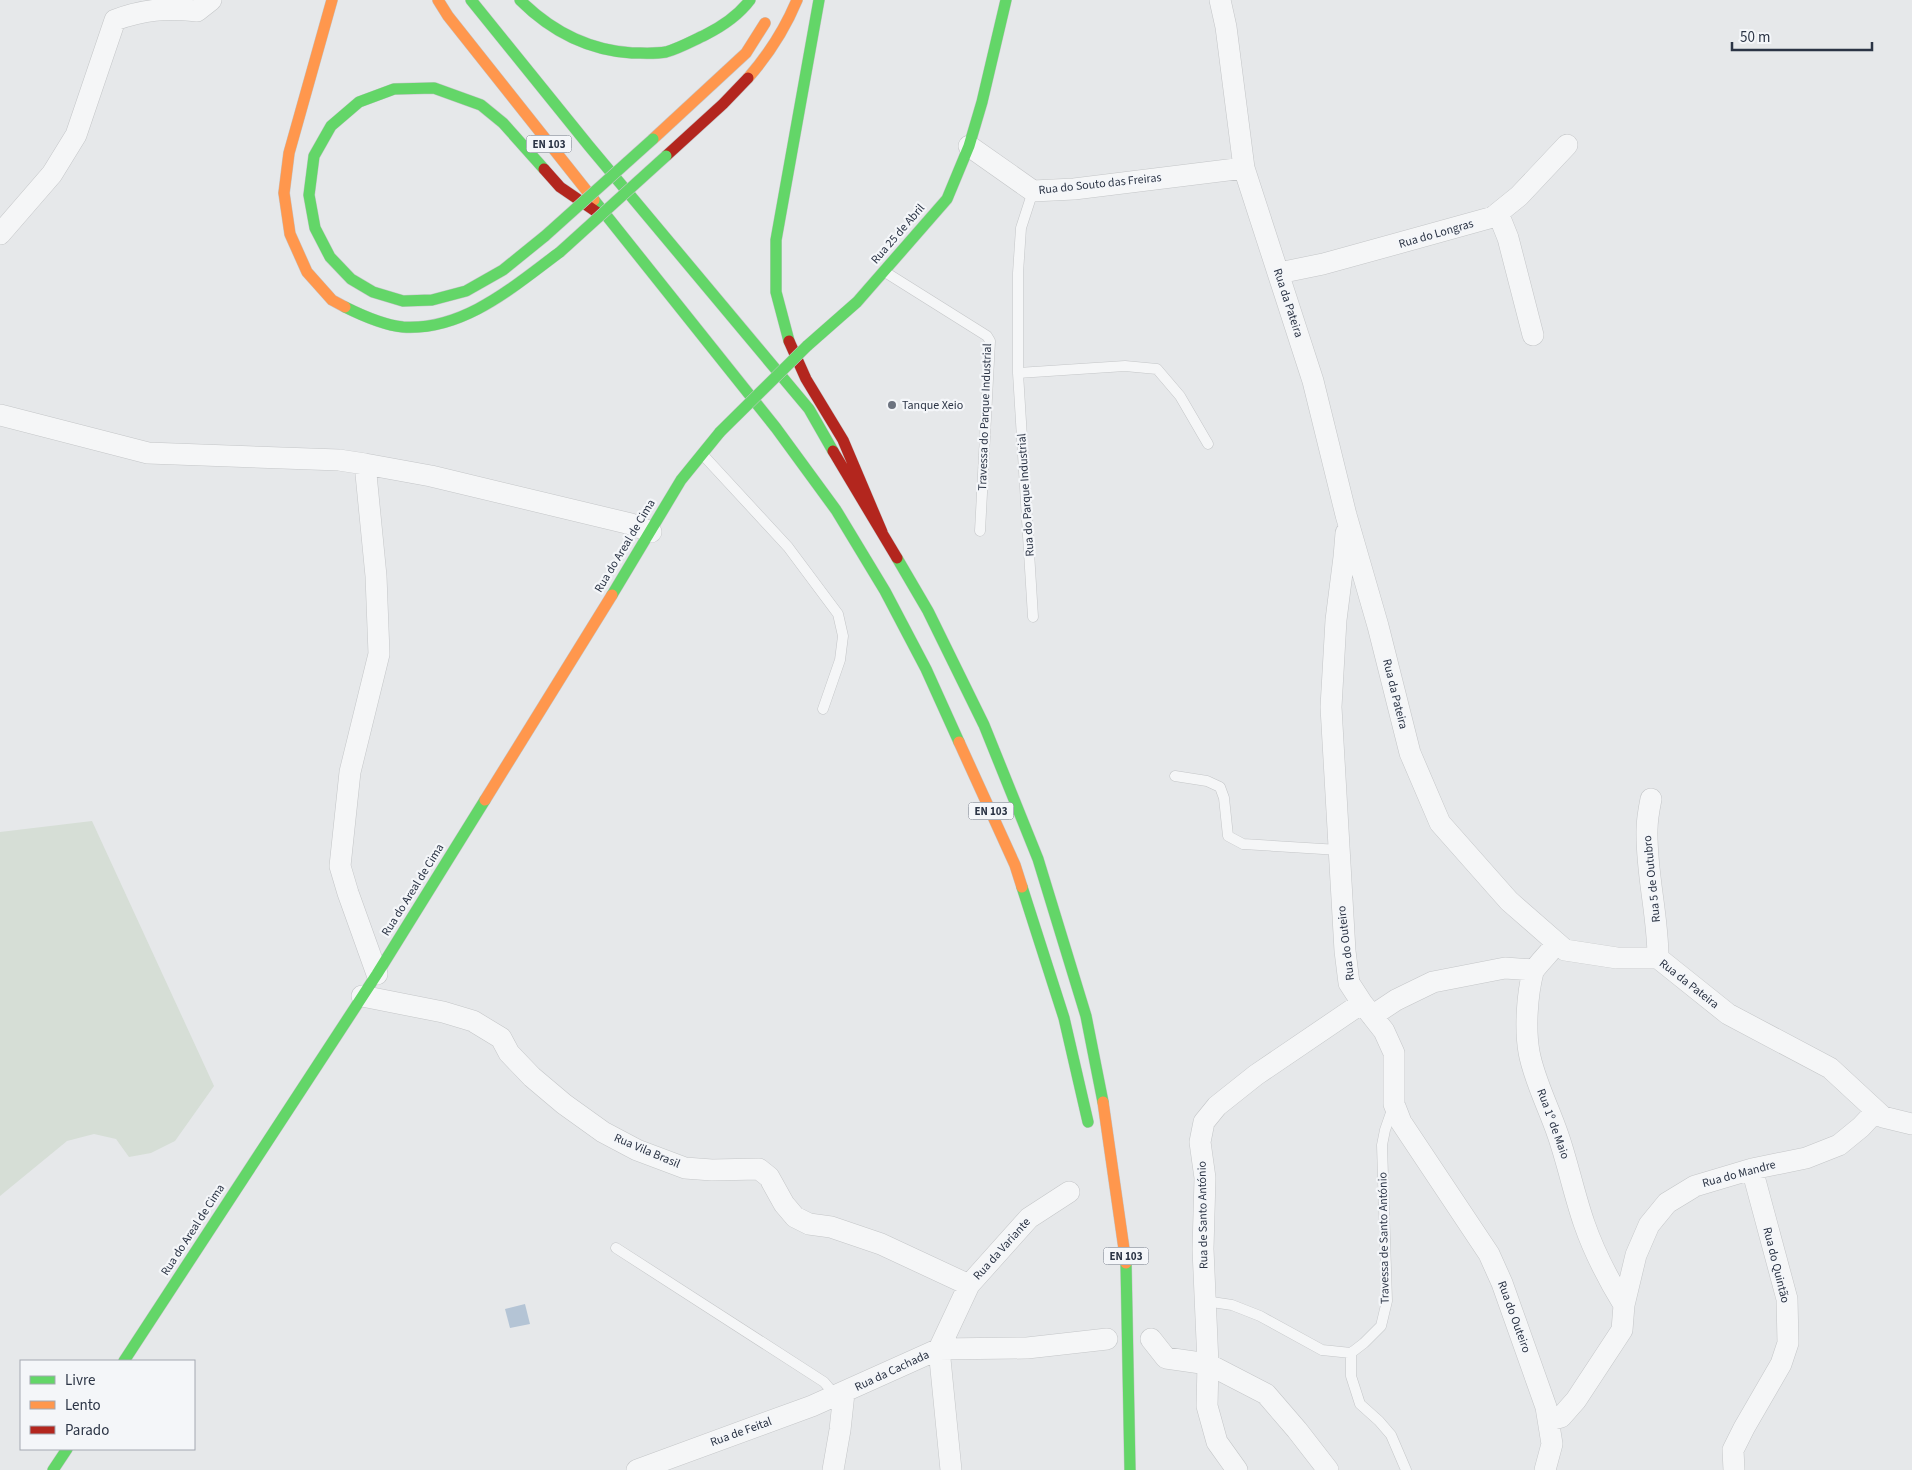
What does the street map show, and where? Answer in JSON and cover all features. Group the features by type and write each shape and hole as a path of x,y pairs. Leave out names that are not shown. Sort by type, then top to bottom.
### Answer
{"main road":[{"path":"332,0 289,153 284,193 290,234 307,272 332,300 370,319 402,327 438,325 474,312 514,286 560,252 756,72 791,18 797,0"},
{"name":"EN 103","path":"438,0 448,16 609,221 776,428 836,510 886,591 926,669 1015,865 1064,1018 1091,1134"},
{"name":"EN 103","path":"471,0 595,153 808,409 928,612 984,725 1038,859 1086,1016 1108,1129 1126,1254 1130,1470"},
{"path":"520,0 533,14 560,34 591,48 624,53 658,53 687,45 724,25 750,0"},
{"path":"819,0 776,240 776,292 787,336 806,379 843,440 882,532"},
{"name":"Rua 25 de Abril","path":"720,432 807,346 857,302 947,199 969,146 982,102 1006,0"},
{"path":"609,221 560,187 503,123 481,105 434,88 394,89 359,102 331,126 314,156 309,195 315,228 330,257 351,279 373,292 403,301 432,300 466,291 503,270 545,236 653,139 746,53 770,16"},
{"name":"Rua do Areal de Cima","path":"125,1360 377,974 651,532 681,480 720,432"},
{"name":"EN 103","path":"1111,1236 1129,1385"},
{"path":"53,1470 65,1450"}],"street":[{"path":"0,234 52,174 76,135 115,20 132,14 169,8 197,11 212,0"},
{"name":"Rua da Pateira","path":"1220,0 1226,27 1244,168 1313,381 1346,515 1378,626 1410,753 1440,823 1509,901 1565,950 1618,958 1658,958 1728,1014 1830,1068 1883,1117 1912,1124"},
{"name":"Rua do Longras","path":"1279,274 1448,231 1493,217 1519,196 1567,145"},
{"name":"Rua do Souto das Freiras","path":"969,146 1033,191 1074,189 1244,168"},
{"path":"1498,213 1508,238 1533,335"},
{"path":"0,415 148,453 339,460 365,464 431,476 631,524 651,532"},
{"path":"365,464 376,576 379,654 350,772 340,866 377,974"},
{"name":"Rua do Outeiro","path":"1346,515 1344,557 1336,620 1331,707 1345,951 1349,983 1384,1031 1394,1053 1394,1104 1401,1122 1489,1254 1502,1283 1546,1407 1552,1444 1545,1470"},
{"name":"Rua 5 de Outubro","path":"1651,799 1647,837 1649,869 1658,930 1658,958"},
{"path":"1534,970 1550,954 1556,943"},
{"name":"Rua de Santo António","path":"1237,1470 1217,1442 1208,1406 1203,1249 1204,1178 1200,1142 1204,1122 1217,1106 1256,1075 1300,1047 1367,1010 1396,1000 1433,982 1505,968 1534,970"},
{"name":"Rua 1º de Maio","path":"1534,970 1527,1022 1528,1050 1533,1071 1550,1111 1598,1260 1624,1305"},
{"name":"Rua Vila Brasil","path":"362,996 443,1012 473,1021 501,1038 509,1053 532,1077 564,1104 637,1150 685,1168 712,1170 760,1169 769,1177 784,1204 795,1217 809,1224 831,1227 881,1244 969,1285"},
{"name":"Rua do Mandre","path":"1548,1420 1561,1416 1576,1400 1622,1330 1624,1305 1636,1255 1649,1225 1667,1203 1695,1186 1752,1169 1806,1158 1839,1145 1861,1127 1876,1111"},
{"name":"Rua do Quintão","path":"1734,1470 1733,1450 1780,1364 1788,1343 1786,1299 1752,1169"},
{"name":"Rua da Variante","path":"939,1349 969,1285 1029,1218 1069,1192"},
{"path":"1151,1338 1166,1358 1208,1364 1266,1394 1328,1470"},
{"name":"Rua da Cachada","path":"833,1470 840,1430 840,1394 939,1349 1027,1348 1107,1339"},
{"path":"939,1349 951,1470"},
{"name":"Rua de Feital","path":"637,1470 840,1394"}],"lane":[{"name":"Rua do Parque Industrial","path":"1033,191 1021,228 1018,273 1018,373 1034,617"},
{"name":"Travessa do Parque Industrial","path":"884,271 987,336 990,341 980,531"},
{"path":"1018,373 1125,366 1157,369 1180,396 1208,444"},
{"path":"702,454 788,547 838,614 843,636 840,660 823,708"},
{"path":"1175,776 1207,781 1220,787 1224,798 1228,836 1243,844 1339,850"},
{"name":"Travessa de Santo António","path":"1351,1353 1381,1326 1386,1301 1382,1145 1394,1104"},
{"path":"616,1248 840,1394"},
{"path":"1205,1301 1232,1305 1260,1316 1322,1350 1351,1353 1351,1376 1360,1404 1391,1435 1406,1470"}],"shaded area":[{"path":"92,821 214,1086 175,1141 151,1153 129,1157 116,1139 94,1134 67,1141 0,1196 0,832"}],"water":[{"path":"525,1304 530,1324 510,1328 505,1309"}],"traffic: fast":[{"path":"471,0 589,146 809,409 833,451"},
{"path":"520,0 544,21 571,37 600,48 632,53 662,53 686,44 724,24 735,16 750,0"},
{"path":"789,341 776,292 776,240 819,0"},
{"path":"807,346 857,302 947,199 969,146 982,102 1006,0"},
{"path":"544,169 503,123 481,105 434,88 394,89 359,102 331,126 314,156 309,195 315,228 330,257 351,279 373,292 403,301 432,300 466,291 503,270 545,236"},
{"path":"545,236 653,139"},
{"path":"560,252 666,156"},
{"path":"594,200 776,428 836,510 885,591 926,669 959,742"},
{"path":"345,307 373,320 396,326 425,326 447,322 487,304 525,279 560,252"},
{"path":"720,432 807,346"},
{"path":"612,595 681,480 720,432"},
{"path":"897,558 928,611 984,725 1038,859 1086,1016 1103,1102"},
{"path":"125,1360 377,974 485,800"},
{"path":"1022,887 1064,1018 1088,1122"},
{"path":"1126,1263 1130,1470"},
{"path":"53,1470 66,1450"}],"traffic: slow":[{"path":"332,0 289,153 284,193 290,234 307,272 332,300 345,307"},
{"path":"438,0 448,16 594,200"},
{"path":"748,78 776,41 797,0"},
{"path":"653,139 746,53 765,23"},
{"path":"485,800 612,595"},
{"path":"959,742 1015,865 1022,887"},
{"path":"1103,1102 1126,1263"}],"traffic: jam":[{"path":"666,156 723,104 748,78"},
{"path":"544,169 560,187 601,215"},
{"path":"789,341 806,379 843,440 882,532"},
{"path":"833,451 897,558"}],"place":[{"name":"Tanque Xeio","path":"892,405"}]}
